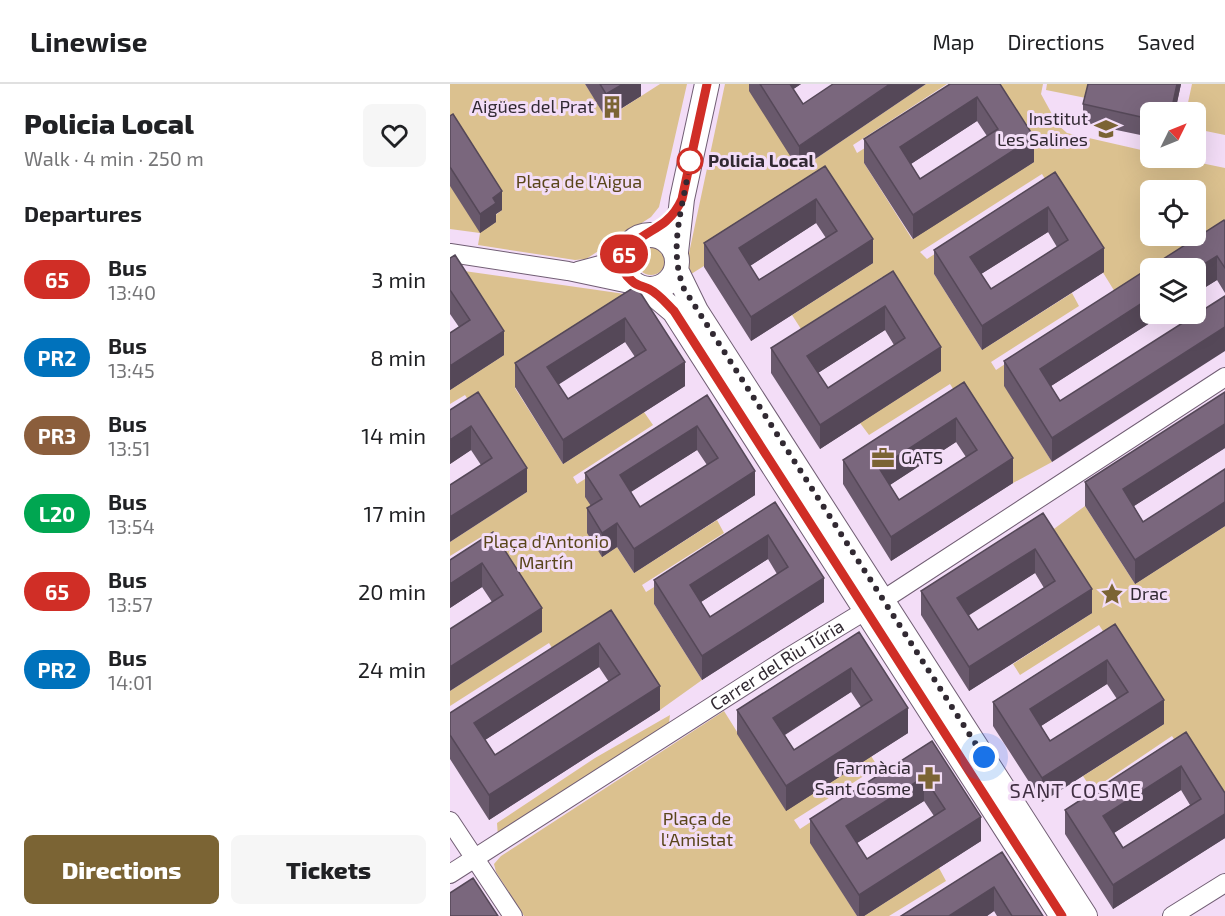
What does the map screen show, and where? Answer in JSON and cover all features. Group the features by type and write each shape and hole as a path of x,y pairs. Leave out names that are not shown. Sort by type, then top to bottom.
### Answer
{"street":[{"path":"450,253 568,271 644,288 666,284 676,261 682,199 707,84"},
{"path":"568,271 597,267 626,249 632,242 647,234 675,212 682,199"},
{"path":"647,234 664,238 696,311 1062,916"},
{"path":"626,249 623,257 626,274 674,311 1085,916"},
{"name":"Carrer del Riu Túria","path":"450,874 875,605 1225,377"},
{"path":"450,821 513,916"},
{"path":"1172,916 1225,883"}],"green space":[{"name":"Plaça de l'Aigua","path":"450,84 585,84 607,118 660,84 687,84 659,207 651,217 586,259 575,260 478,245 480,233 450,229 450,185 480,232 496,222 493,217 502,210 450,135"},
{"path":"725,84 760,84 799,170 926,84 947,84 853,145 857,153 965,84 1043,84 1041,94 1058,125 1067,133 1140,150 1140,168 1206,168 1206,164 1225,168 1225,246 1184,258 1140,258 1140,276 1004,385 1052,462 1013,483 950,384 869,435 860,423 941,371 882,277 801,329 792,315 873,263 815,196 688,276 685,272","holes":["985,86 1034,162 912,239 864,163","1042,174 1115,292 996,370 991,362 1079,306 1072,293 982,350 934,274 1009,206 927,259 920,252"]},
{"path":"1047,84 1089,84 1086,98 1046,90"},
{"path":"1192,84 1225,84 1225,135 1206,131 1206,102 1188,102"},
{"path":"651,247 661,251 665,261 661,271 651,275 641,271 637,261 641,251"},
{"name":"Plaça d'Antonio Martín","path":"450,269 632,295 515,388 563,464 644,412 653,425 573,477 577,484 658,433 602,523 602,557 617,547 634,573 717,520 724,533 642,585 646,592 729,541 654,604 702,680 660,710 612,636 555,653 549,643 450,706 450,691 542,632 481,537 450,556 450,542 527,492 465,395 450,404 450,390 504,355"},
{"path":"1085,506 1135,584 1225,526 1225,818 1172,736 1092,790 1083,776 1164,724 1099,625 1020,675 1013,664 1092,613 1043,537"},
{"name":"Plaça de l'Amistat","path":"724,711 786,810 871,756 878,767 794,820 800,829 885,773 811,843 857,916 524,916 496,872 494,864 501,856"},
{"path":"670,715 668,730 498,837 497,823 595,758"},
{"path":"939,868 946,881 889,916 864,916"}],"building":[{"path":"600,84 623,84 606,94"},
{"path":"760,84 790,84 803,104 833,84 890,84 799,146"},
{"path":"950,84 1000,84 1034,137 913,215 864,139","holes":["977,97 998,129 920,179 900,147"]},
{"path":"1088,84 1177,84 1173,102 1140,102 1140,117 1083,104"},
{"path":"453,114 502,191 493,198 496,203 480,214 450,167 450,116"},
{"path":"825,166 873,239 751,317 704,243","holes":["816,199 837,231 759,280 739,248"]},
{"path":"1055,172 1104,248 982,326 934,250","holes":["1048,207 1068,240 991,289 970,257"]},
{"path":"1224,220 1225,268 1217,256 1206,263 1206,258 1165,258 1183,246 1206,246 1206,232"},
{"path":"455,255 504,331 450,366 450,333 470,320 450,290 450,258"},
{"path":"893,271 941,347 820,425 771,348","holes":["885,306 905,338 828,388 807,356"]},
{"path":"1140,274 1140,304 1040,369 1060,401 1181,324 1206,324 1206,308 1225,296 1225,327 1052,438 1004,361"},
{"path":"636,286 685,362 563,440 515,363","holes":["625,318 646,350 568,399 547,367"]},
{"path":"964,382 1013,458 891,537 843,460","holes":["956,418 977,450 899,500 879,468"]},
{"path":"478,392 527,468 450,517 450,485 492,458 471,426 450,440 450,410"},
{"path":"1225,392 1225,424 1123,489 1143,522 1225,469 1225,502 1135,560 1085,482"},
{"path":"707,395 755,471 634,549 617,523 602,533 587,508 602,499 585,473","holes":["697,426 718,458 640,507 620,475"]},
{"path":"775,502 824,578 702,656 654,580","holes":["768,535 788,567 710,617 690,585"]},
{"path":"1043,513 1092,589 969,667 921,591","holes":["1035,549 1055,581 978,630 957,598"]},
{"path":"493,532 542,608 450,667 450,629 503,595 482,563 450,584 450,560"},
{"path":"611,610 660,686 489,795 450,735 450,713","holes":["599,643 620,674 495,755 474,723"]},
{"path":"1115,624 1164,700 1042,778 993,702","holes":["1107,660 1128,692 1050,741 1030,709"]},
{"path":"859,632 908,708 786,786 737,710","holes":["851,668 872,700 794,750 773,718"]},
{"path":"1186,732 1225,793 1225,814 1113,885 1065,810","holes":["1181,766 1201,799 1123,848 1103,816"]},
{"path":"932,741 981,817 859,895 810,819","holes":["924,777 945,809 867,859 846,826"]},
{"path":"1002,852 1043,916 1012,916 994,887 949,916 901,916"},
{"path":"473,878 498,916 450,916 450,893"}],"bus line":[{"name":"65","path":"707,84 682,199 675,212 665,222 639,237 626,249 623,257 626,274 639,286 663,299 674,311 1062,916"}],"place":[{"name":"Aigües del Prat","path":"612,107"},
{"name":"Institut Les Salines","path":"1106,129"},
{"name":"Policia Local","path":"690,161"},
{"name":"GATS","path":"883,458"},
{"name":"Drac","path":"1112,594"},
{"name":"Farmàcia Sant Cosme","path":"929,778"}],"district":[{"name":"SANT COSME","path":"1076,791"}],"route":[{"path":"690,161 676,235 678,261 676,270 684,289 984,757"}]}
